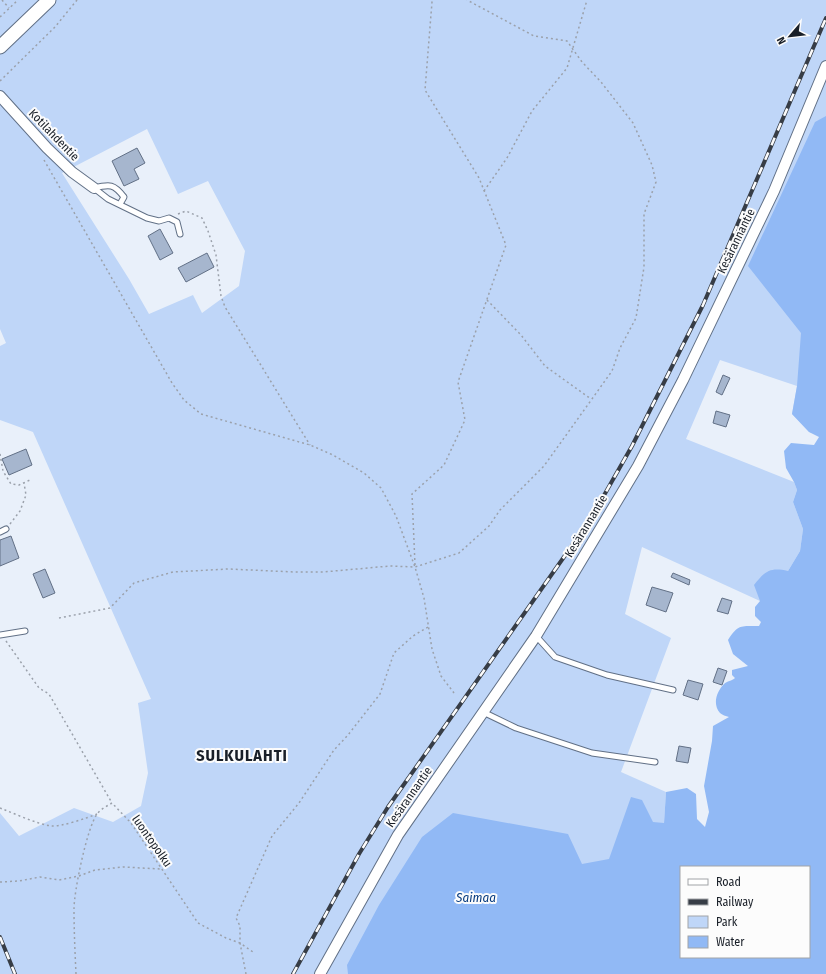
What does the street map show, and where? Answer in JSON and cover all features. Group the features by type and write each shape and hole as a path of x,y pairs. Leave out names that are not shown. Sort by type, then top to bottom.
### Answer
{"main road":[{"path":"0,47 50,0"}],"street":[{"name":"Kesärannantie","path":"320,974 398,835 536,636 638,466 683,380 774,191 826,66"},
{"name":"Kotilahdentie","path":"0,96 47,148 72,172 94,188"}],"lane":[{"path":"94,188 107,184 116,188 124,198 120,204"},
{"path":"94,188 108,199 147,218 159,221 169,218 177,222 180,234"},
{"path":"0,532 6,529"},
{"path":"1,635 25,631"},
{"path":"536,636 555,657 607,675 673,690"},
{"path":"483,712 516,728 592,753 655,762"}],"path":[{"path":"2,0 9,8"},
{"path":"0,17 18,0"},
{"path":"0,81 55,27 77,0"},
{"path":"415,567 412,494 444,465 465,420 458,382 506,245 479,178 425,90 433,0"},
{"path":"59,618 110,608 134,583 173,572 228,569 309,572 390,566 415,567 458,554 489,526 500,510 544,466 612,371 620,348 636,318 644,267 644,214 656,182 652,165 633,123 601,82 582,62 567,40 534,36 467,0"},
{"path":"484,191 507,158 532,111 567,68 587,0"},
{"path":"44,158 172,383 184,400 201,414 310,445 333,455 364,473 381,488 396,516 415,567 424,598 432,650 441,676 454,693"},
{"path":"169,218 186,211 202,218 208,230 216,255 219,286 226,307 310,445"},
{"path":"487,300 521,334 545,366 591,400"},
{"path":"0,454 3,470 11,484 19,485 32,479"},
{"path":"6,529 20,511 26,495 24,483"},
{"path":"246,974 240,943 240,926 236,918 272,836 299,802 334,750 352,730 380,694 394,653 413,636 428,627"},
{"name":"luontopolku","path":"1,635 40,688 49,694 112,803 131,823 198,922 226,938 240,943 253,952"},
{"path":"76,974 74,908 83,854 91,826 97,814 112,803"},
{"path":"0,808 52,826 97,814"},
{"path":"0,882 19,881 40,877 59,880 79,876 95,870 123,867 161,869"}],"green space":[{"path":"0,0 826,0 826,436 809,432 792,414 797,386 720,360 686,439 794,482 797,490 793,502 803,529 800,551 788,571 760,601 642,547 625,614 671,638 621,772 666,792 664,823 524,974 0,974 0,813 19,836 74,808 113,822 141,806 148,773 138,703 151,699 33,432 0,420 0,346 6,343 0,329","holes":["147,129 178,194 208,181 245,251 239,286 202,313 193,295 149,314 129,279 62,173"]}],"water":[{"name":"Saimaa","path":"826,116 826,974 348,974 347,965 379,905 422,837 453,813 568,834 582,864 609,859 631,797 642,800 653,822 664,823 666,792 687,788 696,794 697,819 705,827 709,812 704,786 712,741 713,726 729,717 721,714 716,706 716,698 719,690 724,684 735,678 732,675 732,670 748,666 733,654 728,640 740,627 759,626 761,622 755,616 755,607 760,601 754,585 761,576 768,571 788,571 800,551 803,529 793,502 797,490 786,468 784,451 791,443 814,445 819,437 809,432 792,414 797,386 801,333 748,266 815,122"}],"building":[{"path":"137,148 145,163 134,169 139,179 124,186 112,161"},
{"path":"160,229 173,253 160,260 148,236"},
{"path":"207,253 214,267 186,282 178,268"},
{"path":"723,375 730,378 722,395 716,392"},
{"path":"716,411 730,415 726,427 713,423"},
{"path":"26,449 32,465 9,475 2,459"},
{"path":"11,536 19,558 0,566 0,540"},
{"path":"45,569 55,593 43,598 33,574"},
{"path":"673,573 690,580 689,585 671,577"},
{"path":"652,587 673,593 666,612 646,605"},
{"path":"722,598 732,601 728,614 717,611"},
{"path":"718,668 727,671 722,685 713,682"},
{"path":"688,680 703,684 698,700 683,695"},
{"path":"679,746 691,748 688,763 676,761"}],"railway":[{"path":"293,974 359,854 388,807 590,520 632,446 703,305 826,18"},
{"path":"0,937 15,974"}],"district":[{"name":"SULKULAHTI","path":"242,755"}]}
